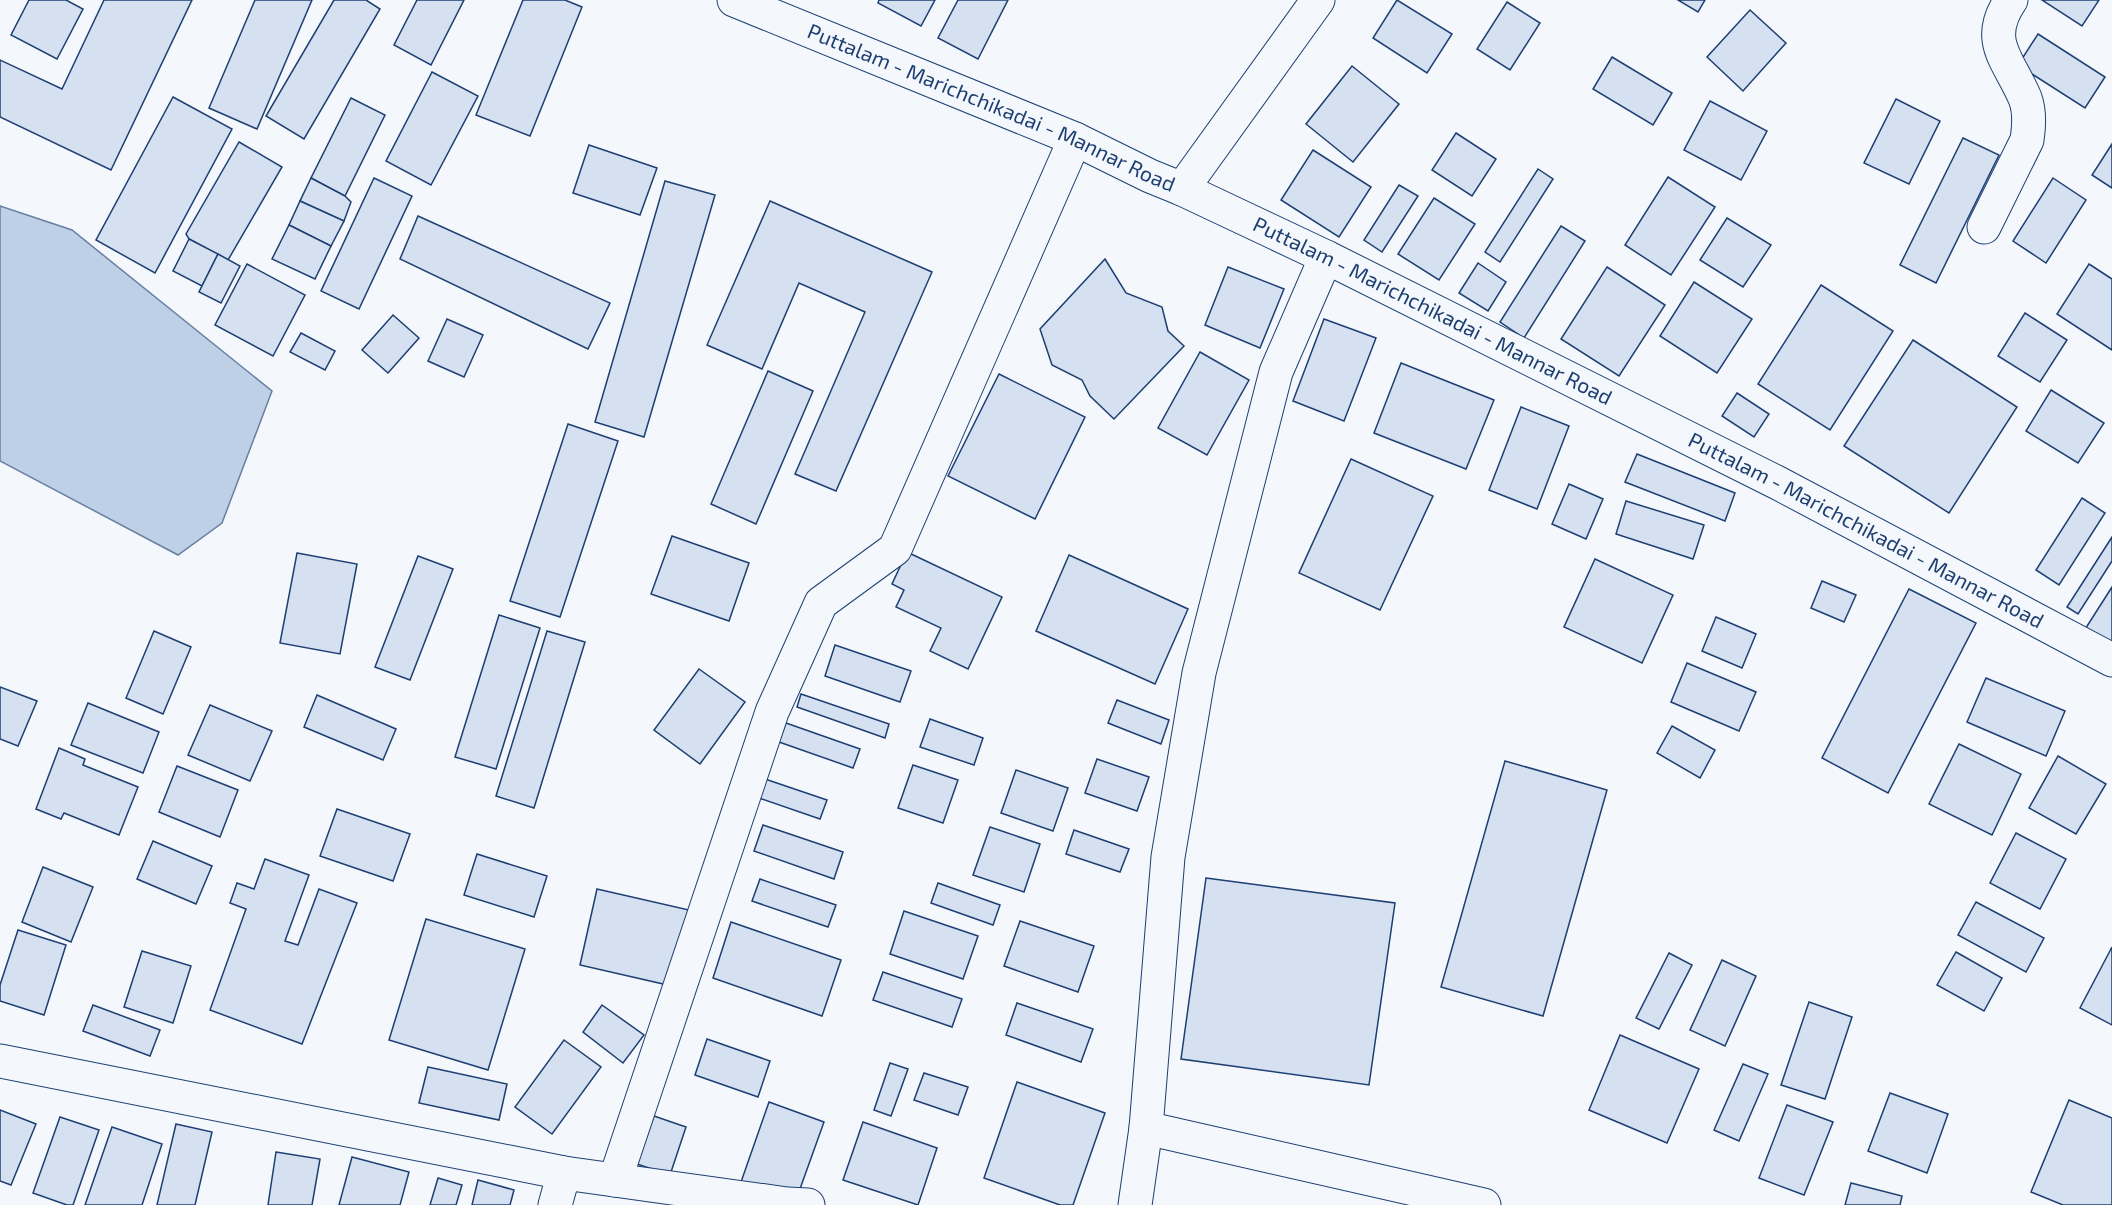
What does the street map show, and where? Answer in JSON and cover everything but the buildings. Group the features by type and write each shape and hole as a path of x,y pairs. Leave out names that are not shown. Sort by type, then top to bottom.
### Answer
{"street":[{"name":"Puttalam - Marichchikadai - Mannar Road","path":"734,0 1075,139 1326,257 1778,483 2112,660"},
{"path":"1182,189 1318,0"},
{"path":"1984,227 2028,140 2029,124 2025,100 2011,73 1997,34 2000,18 2011,0"},
{"path":"615,1180 772,712 821,603 895,549 1075,139"},
{"path":"1135,1205 1146,1128 1168,857 1199,673 1276,372 1326,257"},
{"path":"0,1061 564,1173 808,1205"},
{"path":"1146,1128 1484,1205"},
{"path":"555,1205 564,1173"}],"water":[{"path":"0,206 72,230 272,391 222,523 178,555 0,461"}]}
